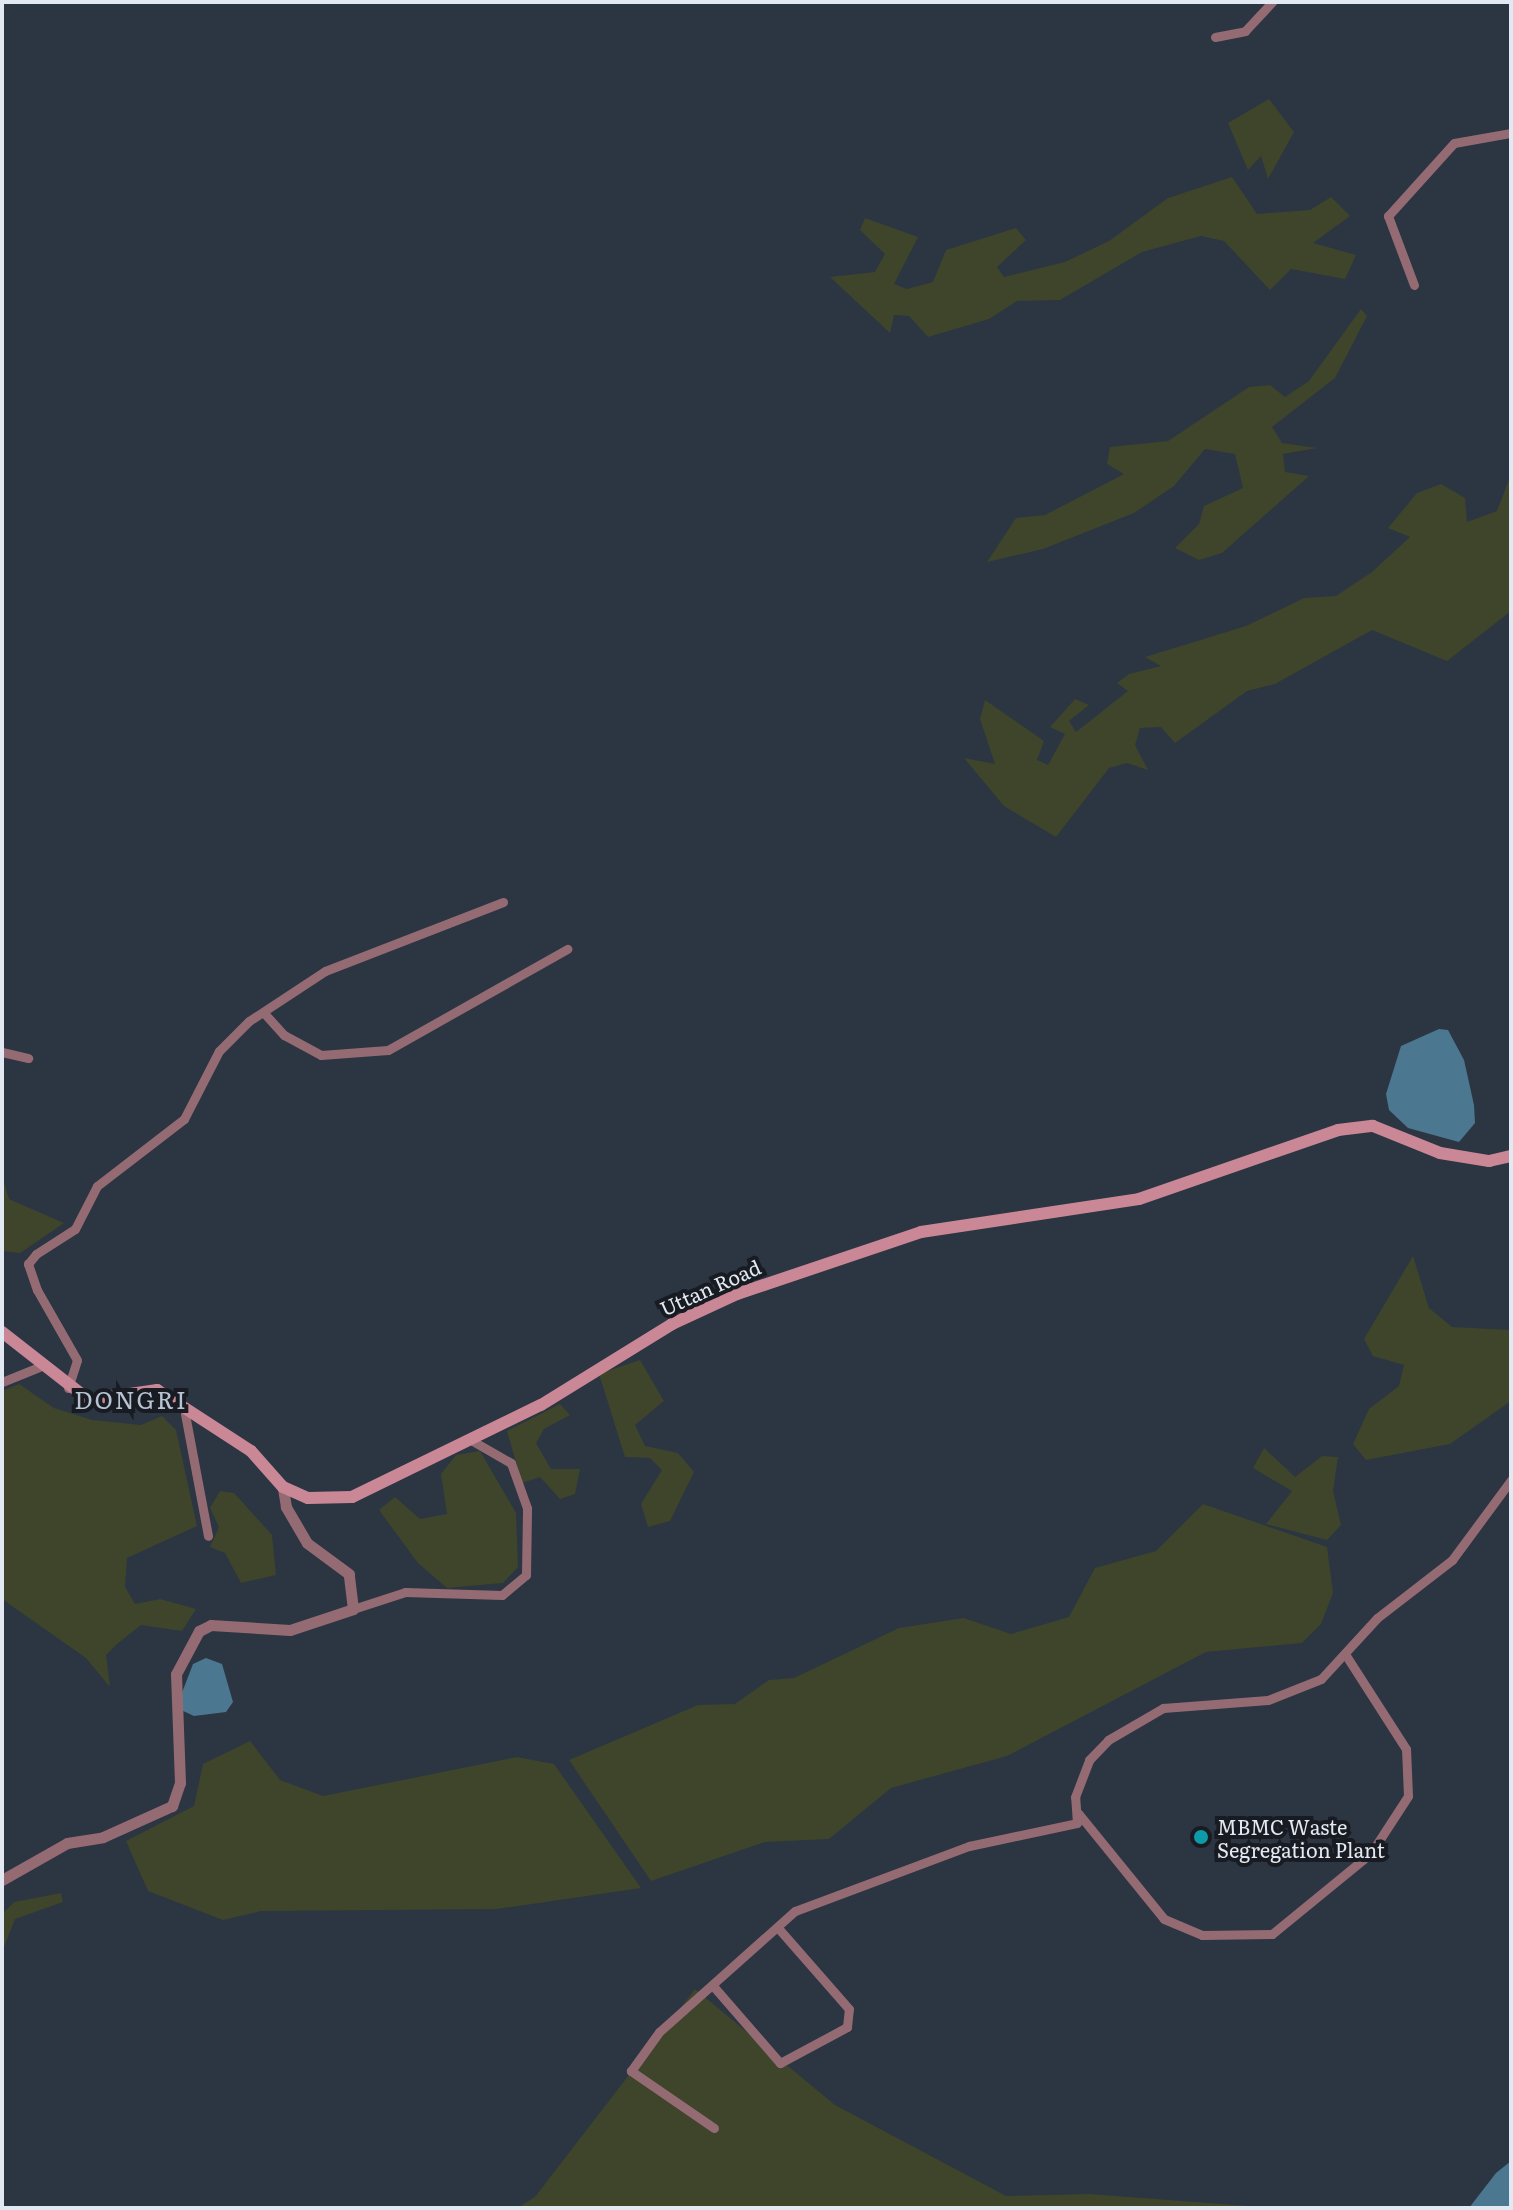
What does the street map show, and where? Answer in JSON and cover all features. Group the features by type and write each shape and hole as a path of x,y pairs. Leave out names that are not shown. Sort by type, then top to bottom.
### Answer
{"main road":[{"name":"Uttan Road","path":"283,1487 308,1498 352,1497 471,1440 724,1300 921,1232 1139,1199 1338,1130 1373,1126 1440,1153 1489,1161 1511,1156"},
{"path":"2,1332 39,1367 89,1400 157,1390 185,1414 251,1451 283,1487"}],"street":[{"path":"1215,37 1245,31 1272,2"},
{"path":"1414,285 1388,216 1454,143 1511,133"},
{"path":"68,1388 74,1352 28,1264 75,1229 97,1186 184,1119 219,1051 264,1013 325,971 503,902"},
{"path":"264,1013 284,1035 321,1055 388,1050 567,949"},
{"path":"2,1052 28,1058"},
{"path":"2,1382 39,1367"},
{"path":"185,1414 208,1536"},
{"path":"2,1880 67,1843 103,1837 172,1806 180,1783 176,1674 199,1631 211,1625 290,1630 405,1592 502,1595 526,1575 527,1508 511,1463 471,1440"},
{"path":"714,2128 631,2071 659,2032 778,1928 813,1903 969,1846 1077,1823 1076,1806 1089,1760 1138,1721 1163,1708 1297,1693 1345,1654 1377,1618 1452,1560 1511,1480"},
{"path":"283,1487 286,1507 307,1543 349,1574 353,1609"},
{"path":"1076,1806 1164,1919 1202,1935 1272,1934 1371,1853 1408,1796 1406,1749 1345,1654"},
{"path":"714,1987 780,2063 847,2027 849,2009 778,1928"}],"green space":[{"path":"1269,99 1294,132 1268,179 1261,156 1248,170 1228,123"},
{"path":"1232,177 1257,214 1310,210 1331,197 1350,216 1313,243 1356,255 1345,279 1291,269 1270,290 1224,241 1201,236 1142,252 1060,300 1017,301 989,319 928,337 909,316 894,315 890,333 830,277 875,272 885,254 860,230 865,218 918,237 894,284 907,289 933,282 946,250 1016,228 1026,240 997,267 1004,277 1065,262 1109,241 1168,198"},
{"path":"1361,309 1367,316 1335,378 1272,427 1282,443 1317,448 1283,454 1285,472 1309,476 1222,553 1199,560 1175,548 1199,524 1204,506 1243,488 1235,454 1205,449 1174,486 1134,513 1043,549 987,562 1016,518 1045,515 1124,474 1107,464 1110,447 1168,441 1249,387 1270,385 1285,397 1309,381"},
{"path":"1511,474 1511,611 1447,661 1372,630 1275,684 1247,691 1175,743 1161,727 1140,728 1135,745 1148,770 1127,763 1109,768 1056,837 1004,806 964,758 995,764 980,719 985,700 1044,741 1037,760 1048,765 1065,734 1050,727 1075,699 1089,705 1069,721 1076,732 1128,691 1117,683 1129,674 1161,666 1145,657 1246,626 1304,598 1336,596 1372,572 1410,537 1388,528 1417,493 1441,484 1465,498 1467,522 1497,511"},
{"path":"2,1176 9,1199 64,1223 20,1253 2,1251"},
{"path":"1413,1256 1429,1308 1452,1327 1511,1330 1511,1401 1450,1444 1366,1460 1353,1444 1369,1409 1399,1386 1404,1365 1373,1356 1364,1339"},
{"path":"640,1360 664,1401 635,1425 645,1446 678,1453 694,1472 670,1521 648,1527 641,1504 662,1470 650,1458 625,1457 599,1374"},
{"path":"19,1384 54,1408 92,1420 141,1425 162,1416 176,1430 197,1526 127,1558 125,1587 135,1604 160,1599 196,1609 182,1631 141,1625 117,1644 106,1655 110,1687 86,1658 2,1599 2,1391"},
{"path":"560,1404 570,1415 544,1429 536,1443 551,1469 580,1469 575,1494 560,1499 540,1477 522,1483 507,1431"},
{"path":"1264,1448 1295,1477 1322,1456 1338,1457 1333,1491 1341,1525 1327,1540 1266,1524 1292,1491 1253,1468"},
{"path":"480,1451 516,1513 518,1567 503,1583 447,1588 418,1563 379,1510 395,1497 420,1519 447,1514 441,1474 456,1455"},
{"path":"220,1491 234,1493 272,1535 276,1575 241,1583 225,1553 210,1547 219,1527 210,1508"},
{"path":"1203,1504 1327,1547 1333,1593 1321,1624 1302,1643 1206,1652 1007,1756 891,1788 829,1839 765,1842 651,1881 569,1760 698,1705 735,1704 769,1680 794,1678 899,1628 964,1618 1011,1634 1069,1617 1095,1568 1156,1551"},
{"path":"250,1741 280,1780 323,1796 517,1757 554,1764 641,1888 497,1909 261,1911 223,1920 148,1891 126,1841 194,1806 203,1764"},
{"path":"61,1893 63,1902 15,1919 2,1952 2,1914 14,1902"},
{"path":"695,1989 835,2105 1006,2196 1089,2194 1275,2208 517,2208 535,2197"}],"water":[{"path":"1439,1029 1448,1030 1464,1060 1474,1105 1475,1123 1459,1142 1408,1128 1389,1110 1386,1094 1401,1046"},
{"path":"206,1658 222,1664 233,1702 226,1712 194,1716 181,1710 180,1698 193,1664"},
{"path":"1511,2161 1511,2208 1469,2208 1496,2173"}],"place":[{"name":"MBMC Waste Segregation Plant","path":"1201,1837"}],"district":[{"name":"DONGRI","path":"131,1399"}]}
